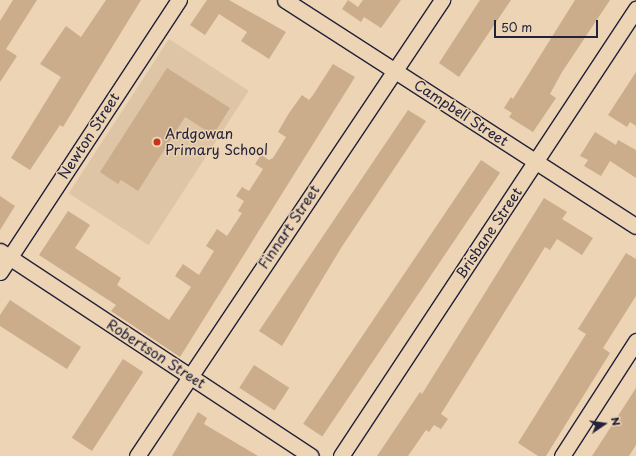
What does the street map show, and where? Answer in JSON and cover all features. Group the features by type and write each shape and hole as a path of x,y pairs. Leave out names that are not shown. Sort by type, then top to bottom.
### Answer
{"street":[{"name":"Newton Street","path":"0,272 5,255 179,0"},
{"name":"Campbell Street","path":"285,0 636,226"},
{"name":"Finnart Street","path":"137,456 188,375 442,0"},
{"name":"Brisbane Street","path":"341,456 636,9"},
{"name":"Robertson Street","path":"5,255 312,456"},
{"path":"562,456 636,340"}],"shaded area":[{"name":"Ardgowan Primary School","path":"169,39 249,91 148,245 69,193"}],"building":[{"path":"13,0 37,0 6,49 17,56 0,82 0,21"},
{"path":"106,0 141,0 63,127 60,125 30,170 11,158 61,77 40,64 66,26 81,37"},
{"path":"207,0 229,0 286,32 269,59 241,41 247,32 219,14 205,35 190,25"},
{"path":"348,0 358,7 363,0 401,0 381,28 364,17 361,22 342,9"},
{"path":"480,0 511,0 459,77 439,63"},
{"path":"575,0 610,0 562,72 550,94 556,98 533,132 509,117 512,113 504,108 511,97 513,99"},
{"path":"333,64 355,77 180,357 111,311 116,305 39,255 68,211 90,225 75,248 121,278 117,285 169,320 191,287 175,276 183,264 199,275 214,251 206,246 217,229 227,236 242,213 238,211 244,201 236,196 242,187 249,191 263,169 255,164 261,155 269,160 273,158 286,137 278,132 289,113 302,95 309,100"},
{"name":"Ardgowan Primary School","path":"167,68 230,108 213,135 185,117 138,191 121,180 118,184 100,172"},
{"path":"636,72 636,126 630,122 627,127 608,115"},
{"path":"408,110 426,121 341,248 282,346 259,331"},
{"path":"595,132 616,145 618,140 636,150 636,178 610,161 601,176 584,166 588,160 580,156"},
{"path":"481,160 500,173 322,436 303,424"},
{"path":"0,196 15,206 0,230"},
{"path":"544,198 567,212 562,219 593,238 582,255 557,239 550,250 545,247 441,414 448,419 441,429 434,425 429,432 426,430 408,456 377,456 420,392 422,394"},
{"path":"626,253 636,259 636,296 603,348 610,353 546,456 538,456 518,443 586,334 578,329"},
{"path":"10,300 81,347 67,369 0,326 0,315"},
{"path":"123,359 143,372 92,451 72,438"},
{"path":"254,365 289,388 275,411 239,388"},
{"path":"636,388 636,445 629,456 592,456"},
{"path":"198,412 207,418 204,424 258,456 172,456"}],"place":[{"name":"Ardgowan Primary School","path":"157,142"}]}
